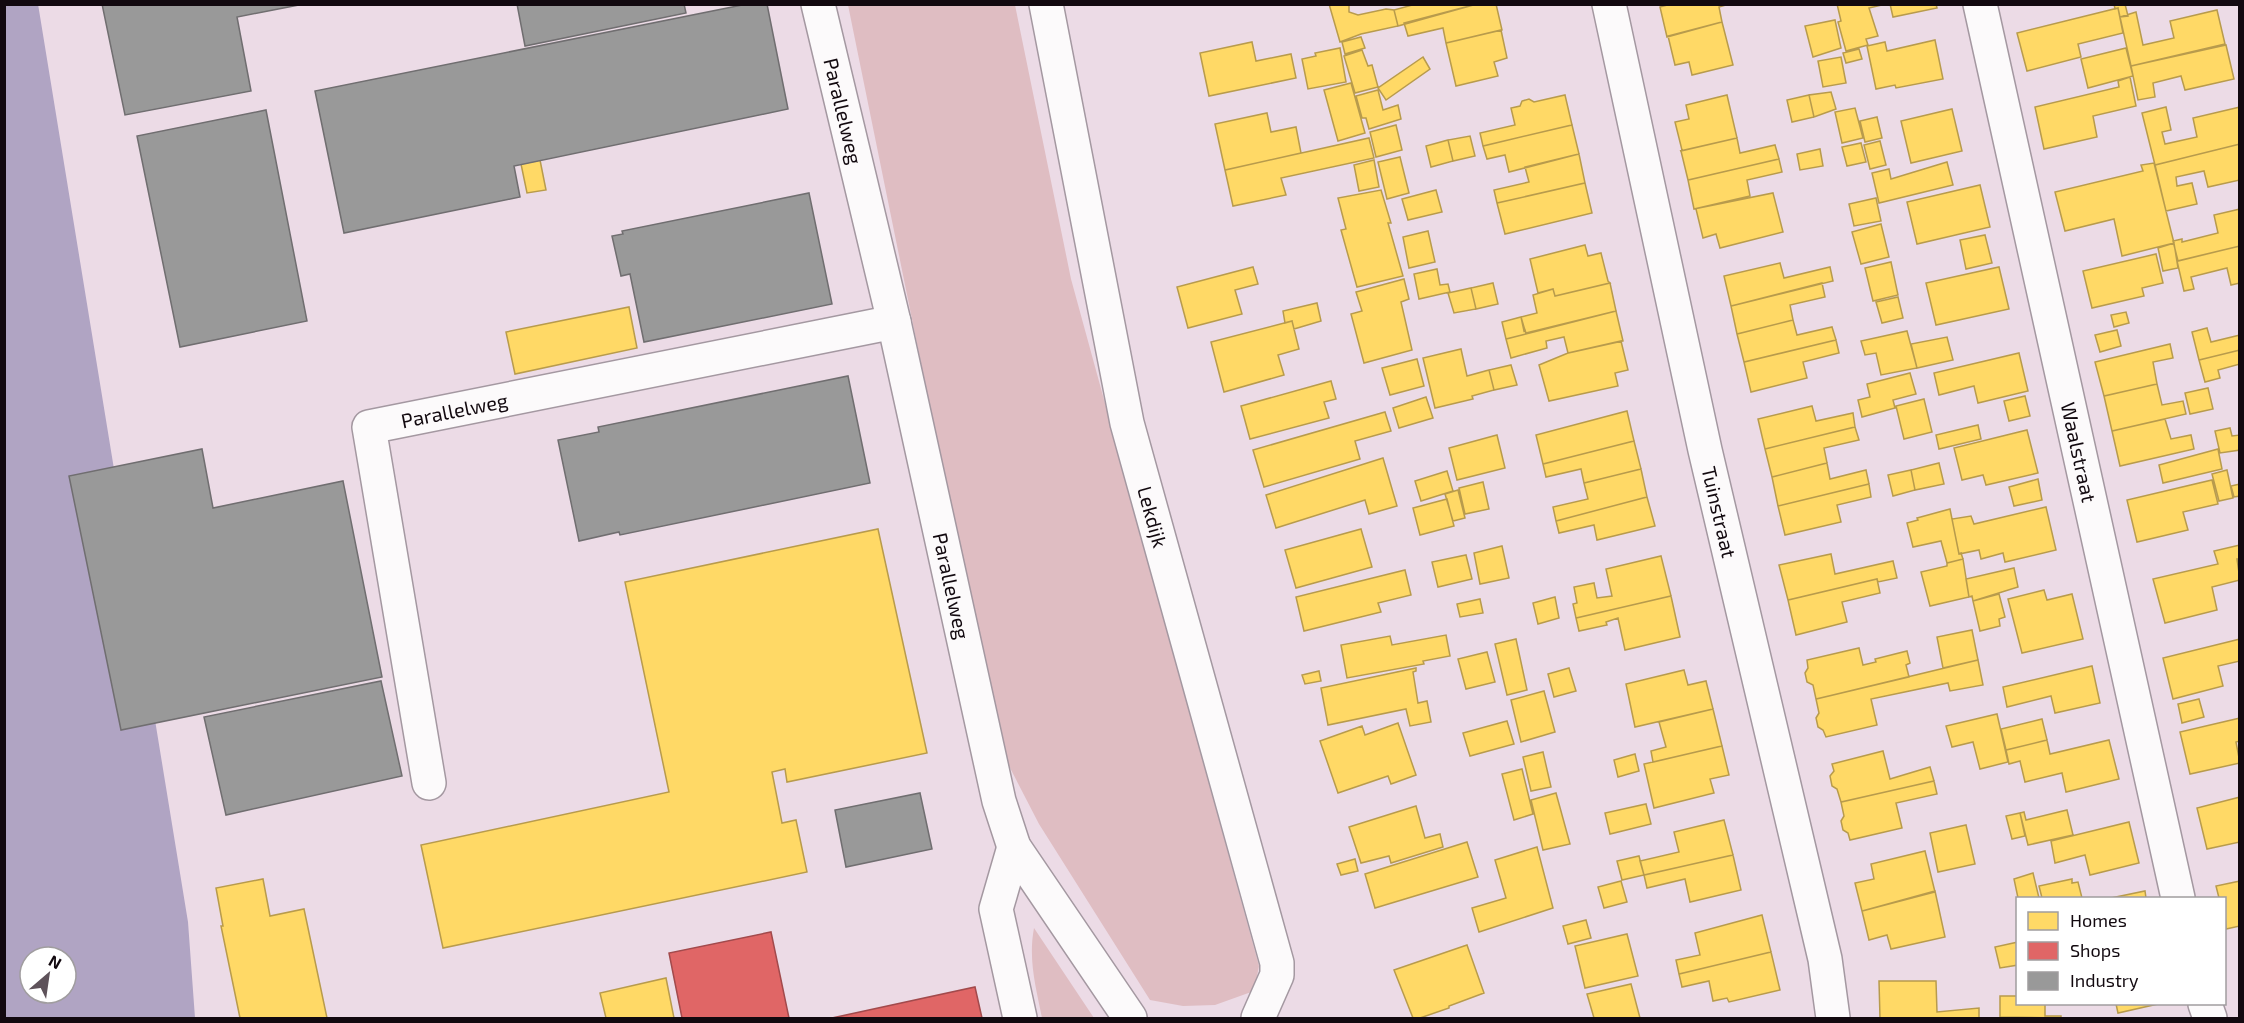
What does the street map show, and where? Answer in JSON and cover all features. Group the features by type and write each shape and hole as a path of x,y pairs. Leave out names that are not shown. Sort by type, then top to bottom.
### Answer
{"street":[{"name":"Parallelweg","path":"818,4 894,322 999,801 1014,847 1130,1018"},
{"name":"Lekdijk","path":"1046,4 1127,423 1277,963 1277,975 1258,1018"},
{"name":"Tuinstraat","path":"1609,4 1705,450 1825,959 1833,1018"},
{"name":"Waalstraat","path":"1980,4 2178,897"},
{"name":"Parallelweg","path":"429,783 369,427 894,322"},
{"path":"1014,847 996,909 1020,1018"}],"shaded area":[{"path":"38,4 188,922 195,1018 5,1018 4,5"},
{"path":"848,5 1015,5 1071,279 1259,966 1254,991 1215,1005 1183,1006 1150,1000 1039,824 1007,762 967,589"},
{"path":"1034,928 1094,1018 1042,1018 1032,962"}],"building: Homes":[{"path":"1329,4 1349,4 1349,12 1358,15 1386,9 1394,10 1398,26 1361,34 1340,42"},
{"path":"1416,4 1477,4 1398,26 1394,10"},
{"path":"1477,4 1496,4 1502,30 1446,43 1443,28 1408,36 1404,23"},
{"path":"1671,4 1729,4 1719,7 1722,22 1667,37 1660,7"},
{"path":"1837,4 1886,4 1869,8 1878,36 1866,39 1868,45 1846,51 1838,22 1841,21"},
{"path":"1890,4 1936,4 1937,8 1893,17"},
{"path":"2114,4 2125,4 2128,16 2120,17 2118,8 2115,9"},
{"path":"2118,8 2123,33 2078,44 2081,57 2027,71 2017,33"},
{"path":"2217,10 2225,44 2131,66 2120,17 2136,12 2143,45 2174,38 2170,21"},
{"path":"1835,20 1841,48 1813,57 1805,26"},
{"path":"1722,22 1733,65 1692,75 1689,62 1675,65 1668,36"},
{"path":"1501,30 1507,58 1494,62 1498,76 1456,86 1446,43"},
{"path":"1361,37 1365,48 1345,54 1342,42"},
{"path":"1935,40 1943,79 1896,88 1895,85 1876,89 1867,46 1885,42 1887,51"},
{"path":"1252,42 1256,61 1291,54 1296,78 1209,96 1200,53"},
{"path":"2226,45 2234,79 2185,90 2181,76 2153,83 2155,97 2138,100 2131,66"},
{"path":"1340,48 1346,82 1308,89 1302,59 1316,56 1315,53"},
{"path":"2126,48 2133,76 2088,88 2081,59"},
{"path":"1859,49 1862,59 1846,63 1843,53"},
{"path":"1362,50 1368,66 1372,65 1378,87 1355,93 1344,56"},
{"path":"1423,57 1430,69 1386,100 1378,88"},
{"path":"1841,57 1846,83 1823,87 1818,61"},
{"path":"2130,77 2136,106 2093,116 2097,137 2044,149 2035,107 2119,87 2118,81"},
{"path":"1351,83 1365,133 1338,141 1324,90"},
{"path":"1378,90 1383,110 1398,105 1401,119 1369,129 1366,118 1362,118 1356,96"},
{"path":"1831,92 1836,109 1814,117 1809,95"},
{"path":"1565,95 1572,125 1483,146 1480,133 1515,125 1511,108 1520,106 1522,101 1529,99 1534,102"},
{"path":"1727,95 1737,138 1680,151 1682,150 1675,122 1689,119 1686,105"},
{"path":"1809,95 1814,117 1792,122 1787,100"},
{"path":"2166,107 2171,130 2162,132 2165,144 2197,137 2193,118 2240,107 2240,144 2155,165 2142,113"},
{"path":"1855,108 1863,138 1842,143 1835,112"},
{"path":"1952,109 1962,151 1911,163 1901,121"},
{"path":"1267,113 1271,132 1296,127 1301,153 1225,170 1215,124"},
{"path":"1877,117 1882,138 1865,142 1860,121"},
{"path":"1396,125 1402,150 1376,157 1370,132"},
{"path":"1572,125 1579,154 1509,172 1505,155 1487,159 1483,146"},
{"path":"1470,136 1475,156 1453,161 1448,140"},
{"path":"1369,138 1374,158 1281,178 1286,195 1233,206 1225,170"},
{"path":"1737,138 1740,153 1775,145 1779,159 1688,180 1681,151"},
{"path":"1448,140 1453,161 1431,167 1426,146"},
{"path":"1880,141 1886,165 1870,169 1864,145"},
{"path":"1861,143 1866,162 1847,166 1842,147"},
{"path":"2240,144 2240,180 2208,187 2204,171 2176,177 2177,186 2192,183 2197,204 2166,211 2155,165"},
{"path":"1820,149 1823,166 1800,170 1797,154"},
{"path":"1579,154 1585,183 1497,203 1494,190 1529,182 1525,167"},
{"path":"1400,157 1409,193 1387,199 1378,162"},
{"path":"1779,159 1782,172 1747,180 1750,196 1694,209 1688,180"},
{"path":"540,160 546,190 527,193 521,164"},
{"path":"1374,160 1379,187 1359,191 1354,165"},
{"path":"1947,162 1953,185 1879,203 1872,173 1889,169 1891,179"},
{"path":"2154,163 2174,243 2122,256 2114,219 2065,231 2055,192 2143,171 2141,165"},
{"path":"1585,183 1592,213 1505,234 1497,203"},
{"path":"1980,185 1990,227 1917,244 1907,202"},
{"path":"1381,190 1403,276 1357,287 1341,230 1346,229 1338,198"},
{"path":"1436,190 1442,212 1408,220 1402,199"},
{"path":"1773,193 1783,232 1720,248 1716,234 1703,238 1696,209 1694,209"},
{"path":"1876,198 1881,221 1854,226 1849,204"},
{"path":"2240,209 2240,246 2178,261 2173,241 2182,239 2182,242 2218,233 2214,215"},
{"path":"1881,224 1889,257 1861,264 1852,232"},
{"path":"1428,231 1435,262 1409,268 1403,237"},
{"path":"1985,235 1992,263 1966,269 1960,240"},
{"path":"2174,243 2178,268 2163,271 2158,248"},
{"path":"1585,245 1588,256 1601,253 1610,283 1555,296 1553,289 1538,293 1530,259"},
{"path":"2240,246 2240,283 2231,285 2227,268 2191,277 2194,289 2184,291 2177,261"},
{"path":"2156,254 2163,283 2142,288 2144,296 2092,308 2083,271"},
{"path":"1891,262 1898,295 1873,301 1865,268"},
{"path":"1780,263 1784,278 1830,267 1833,281 1731,306 1724,276"},
{"path":"1253,267 1258,284 1235,290 1242,314 1188,328 1177,287"},
{"path":"1999,267 2009,309 1936,325 1926,283"},
{"path":"1437,269 1440,285 1448,284 1450,292 1419,299 1414,274"},
{"path":"1404,279 1409,299 1401,302 1412,350 1364,363 1351,314 1362,311 1356,292"},
{"path":"1493,283 1498,304 1476,309 1471,288"},
{"path":"1610,283 1616,311 1526,333 1524,331 1521,317 1537,313 1533,295 1553,289 1555,296"},
{"path":"1822,283 1825,297 1790,305 1793,320 1737,334 1731,306"},
{"path":"1471,288 1476,309 1454,313 1448,293"},
{"path":"1898,297 1903,318 1882,323 1876,302"},
{"path":"1317,303 1321,321 1294,329 1292,321 1285,323 1283,311"},
{"path":"629,307 637,348 515,374 506,332"},
{"path":"1616,311 1623,341 1568,353 1564,337 1546,341 1547,348 1511,358 1506,339"},
{"path":"2126,312 2129,323 2114,327 2111,315"},
{"path":"1521,317 1526,334 1506,339 1502,322"},
{"path":"1793,320 1797,335 1832,327 1836,340 1744,362 1737,334"},
{"path":"1292,321 1299,349 1278,355 1284,375 1224,392 1211,342"},
{"path":"2207,328 2211,342 2240,335 2240,350 2199,360 2192,332"},
{"path":"2117,330 2121,346 2100,352 2095,335"},
{"path":"1907,331 1917,368 1881,375 1876,353 1865,355 1861,341"},
{"path":"1947,337 1953,360 1917,368 1911,344"},
{"path":"1836,340 1839,353 1803,362 1807,378 1751,392 1744,362"},
{"path":"1621,341 1628,370 1615,373 1618,386 1549,401 1539,365 1568,353"},
{"path":"2170,344 2173,358 2153,362 2157,384 2104,396 2095,362"},
{"path":"1461,349 1467,376 1489,370 1494,390 1472,396 1473,399 1435,408 1423,358"},
{"path":"2240,350 2240,364 2218,370 2220,378 2205,382 2199,360"},
{"path":"2019,353 2028,391 1978,403 1974,386 1939,395 1934,373"},
{"path":"1417,359 1424,386 1390,395 1382,368"},
{"path":"1511,365 1517,385 1494,390 1489,370"},
{"path":"1910,373 1916,394 1893,400 1895,408 1862,417 1858,400 1870,397 1867,384"},
{"path":"1331,381 1336,399 1324,402 1329,418 1250,439 1241,406"},
{"path":"2157,384 2162,405 2183,401 2186,414 2112,431 2104,396"},
{"path":"2208,388 2213,409 2190,414 2185,393"},
{"path":"2025,396 2030,416 2009,421 2004,401"},
{"path":"1426,397 1433,418 1399,428 1393,408"},
{"path":"1924,399 1932,432 1904,439 1896,406"},
{"path":"1812,406 1816,421 1853,413 1855,427 1765,449 1758,419"},
{"path":"1627,411 1634,441 1543,464 1536,435"},
{"path":"1385,412 1391,431 1355,441 1360,459 1264,487 1253,450"},
{"path":"2165,419 2171,439 2191,435 2194,449 2120,466 2112,431"},
{"path":"1978,425 1981,439 1939,449 1936,435"},
{"path":"1855,427 1859,440 1824,448 1827,463 1772,477 1765,449"},
{"path":"2230,428 2232,436 2240,435 2240,450 2220,453 2215,431"},
{"path":"2027,430 2038,473 1986,485 1983,475 1962,480 1954,448"},
{"path":"1497,435 1505,468 1457,480 1449,448"},
{"path":"1634,441 1641,469 1584,483 1581,469 1546,477 1543,464"},
{"path":"2218,449 2222,469 2163,483 2159,465"},
{"path":"1383,458 1397,506 1369,514 1365,500 1276,528 1266,495"},
{"path":"1827,463 1830,479 1866,470 1869,484 1778,506 1772,477"},
{"path":"1939,463 1944,484 1915,490 1911,470"},
{"path":"1641,469 1647,497 1556,521 1553,507 1588,499 1584,483"},
{"path":"1911,470 1915,490 1893,496 1888,475"},
{"path":"2227,470 2233,498 2219,501 2212,474"},
{"path":"1447,471 1453,491 1421,501 1415,481"},
{"path":"2038,479 2042,500 2014,506 2009,487"},
{"path":"2212,480 2218,504 2183,512 2188,530 2137,542 2127,500"},
{"path":"1483,482 1489,509 1465,514 1459,488"},
{"path":"1869,484 1871,497 1837,505 1841,522 1785,535 1778,506"},
{"path":"2240,484 2240,496 2234,497 2231,486"},
{"path":"1458,490 1465,518 1453,521 1445,494"},
{"path":"1647,497 1655,526 1597,540 1594,525 1559,533 1556,521"},
{"path":"1447,499 1454,526 1420,535 1413,508"},
{"path":"2046,507 2056,550 2005,562 2003,553 1981,559 1979,550 1959,554 1952,519 1971,516 1974,524"},
{"path":"1950,509 1959,554 1961,553 1963,559 1947,563 1941,541 1913,547 1907,523"},
{"path":"878,529 927,753 787,782 785,769 772,772 782,823 796,820 807,872 443,948 421,845 669,792 625,582"},
{"path":"1361,529 1372,567 1296,588 1285,550"},
{"path":"2240,545 2240,559 2237,559 2240,580 2212,587 2217,610 2165,623 2153,579 2218,564 2214,551"},
{"path":"1502,546 1509,578 1480,584 1474,553"},
{"path":"1831,554 1835,574 1893,561 1897,578 1878,582 1877,579 1788,600 1779,565"},
{"path":"1466,555 1472,579 1438,587 1432,562"},
{"path":"1661,556 1671,596 1576,618 1573,604 1577,603 1574,587 1594,583 1597,598 1612,596 1606,569"},
{"path":"1963,559 1969,597 1930,606 1921,572 1947,566 1947,563"},
{"path":"2014,568 2018,587 1973,601 1972,596 1969,597 1966,579"},
{"path":"1405,570 1411,595 1378,603 1381,612 1304,631 1296,597"},
{"path":"1877,579 1880,593 1842,602 1847,622 1796,635 1788,600"},
{"path":"2044,590 2047,600 2072,594 2083,639 2022,653 2008,599"},
{"path":"1999,594 2005,617 1999,619 2000,626 1980,631 1973,601"},
{"path":"1671,596 1680,637 1625,650 1618,618 1606,622 1607,625 1579,631 1576,618"},
{"path":"1555,597 1559,618 1538,624 1533,603"},
{"path":"1480,599 1483,613 1460,617 1457,604"},
{"path":"1972,630 1978,660 1943,668 1937,637"},
{"path":"1446,635 1450,656 1423,661 1424,664 1347,678 1341,645 1390,636 1392,645"},
{"path":"1516,639 1527,690 1507,695 1495,644"},
{"path":"2240,639 2240,661 2218,666 2223,686 2173,699 2163,658"},
{"path":"1859,648 1863,665 1876,662 1875,659 1907,651 1910,663 1906,665 1909,677 1816,699 1813,685 1807,682 1805,673 1808,668 1807,660"},
{"path":"1487,652 1495,682 1466,689 1458,659"},
{"path":"1978,660 1983,685 1950,691 1948,683 1871,699 1877,725 1826,737 1823,730 1818,727 1816,718 1819,713 1816,699"},
{"path":"2092,666 2100,703 2055,713 2051,696 2007,707 2003,687"},
{"path":"1416,668 1413,672 1418,703 1427,701 1431,722 1410,726 1406,709 1328,725 1321,688"},
{"path":"1569,668 1576,691 1554,697 1548,674"},
{"path":"1684,670 1688,685 1706,681 1713,709 1635,727 1626,684"},
{"path":"1319,671 1321,681 1305,684 1302,675"},
{"path":"1544,691 1555,732 1521,742 1511,700"},
{"path":"2199,699 2204,717 2182,723 2178,704"},
{"path":"1713,709 1722,746 1653,762 1651,751 1666,747 1659,722"},
{"path":"1997,714 2008,762 1980,769 1973,742 1952,747 1946,726"},
{"path":"2240,718 2240,741 2236,742 2240,763 2190,774 2180,732"},
{"path":"2042,719 2047,740 2006,750 2001,729"},
{"path":"1507,721 1514,744 1470,756 1463,733"},
{"path":"1398,723 1416,775 1391,784 1388,776 1338,793 1320,741 1362,726 1365,735"},
{"path":"2047,740 2050,754 2109,740 2119,779 2066,792 2062,773 2025,782 2020,761 2009,764 2006,750"},
{"path":"1722,746 1729,775 1710,779 1714,793 1654,808 1644,764"},
{"path":"1883,751 1890,779 1930,767 1934,781 1841,802 1837,789 1832,786 1830,776 1834,771 1832,764"},
{"path":"1543,752 1551,787 1531,791 1523,757"},
{"path":"1635,754 1639,771 1618,777 1614,760"},
{"path":"1522,769 1533,814 1514,820 1502,774"},
{"path":"1934,781 1937,794 1896,803 1902,828 1850,840 1848,833 1843,830 1841,821 1844,816 1841,802"},
{"path":"1556,793 1570,844 1543,850 1531,800"},
{"path":"2240,797 2240,842 2207,849 2197,808"},
{"path":"1646,804 1651,824 1610,834 1605,813"},
{"path":"1416,806 1425,838 1440,834 1443,847 1391,863 1389,856 1361,863 1349,827"},
{"path":"2067,810 2073,835 2028,845 2020,813 2024,812 2026,820"},
{"path":"2020,813 2025,836 2012,839 2006,816"},
{"path":"1724,820 1733,855 1644,875 1640,861 1679,852 1674,832"},
{"path":"2129,822 2139,863 2090,875 2085,855 2055,863 2051,841"},
{"path":"1966,825 1975,864 1938,872 1930,833"},
{"path":"1467,842 1478,877 1375,908 1365,874"},
{"path":"1537,847 1553,908 1479,932 1472,908 1506,898 1495,860"},
{"path":"1925,851 1935,892 1862,911 1855,883 1874,879 1871,864"},
{"path":"1733,855 1741,890 1690,902 1685,879 1647,888 1644,875"},
{"path":"1639,856 1644,875 1622,880 1617,861"},
{"path":"1355,859 1358,871 1341,875 1337,864"},
{"path":"2033,873 2039,897 2018,897 2014,879"},
{"path":"263,879 270,916 304,909 327,1018 240,1018 221,926 223,926 216,888"},
{"path":"2072,879 2072,883 2078,882 2082,897 2042,897 2039,886"},
{"path":"1621,881 1627,902 1604,908 1598,887"},
{"path":"2240,881 2240,926 2226,929 2226,897 2219,897 2216,886"},
{"path":"1935,891 1945,937 1891,949 1887,935 1869,940 1862,911"},
{"path":"2145,891 2146,897 2116,897"},
{"path":"1762,915 1771,952 1679,974 1676,960 1700,955 1695,933"},
{"path":"1586,920 1591,938 1568,944 1563,926"},
{"path":"1627,934 1638,976 1585,988 1575,946"},
{"path":"2016,942 2016,965 2000,968 1995,947"},
{"path":"1467,945 1484,993 1449,1006 1449,1008 1420,1018 1413,1018 1394,970"},
{"path":"1771,952 1780,990 1729,1002 1727,998 1713,1001 1709,981 1682,987 1679,974"},
{"path":"666,978 674,1018 606,1018 600,993"},
{"path":"1879,981 1936,981 1937,1012 1979,1008 1979,1018 1880,1018"},
{"path":"1631,984 1640,1018 1594,1018 1587,994"},
{"path":"2000,996 2016,996 2016,1005 2045,1005 2045,1016 2061,1016 2061,1018 2000,1017"},
{"path":"2116,1005 2154,1005 2118,1013"}],"building: Shops":[{"path":"771,932 789,1018 682,1018 669,953"},
{"path":"975,987 982,1018 832,1018"}],"building: Industry":[{"path":"102,4 304,4 237,17 251,91 125,115"},
{"path":"517,4 684,4 686,13 525,46"},
{"path":"747,4 767,4 788,109 514,166 520,197 344,233 315,91"},
{"path":"266,110 307,321 180,347 137,136"},
{"path":"809,193 832,304 644,342 630,274 621,276 612,236 623,234 622,231"},
{"path":"848,376 870,483 620,535 619,532 579,541 558,440 599,432 598,427"},
{"path":"202,449 213,508 343,481 382,677 121,730 69,476"},
{"path":"381,681 402,776 226,815 204,717"},
{"path":"920,793 932,849 846,867 835,810"}]}
